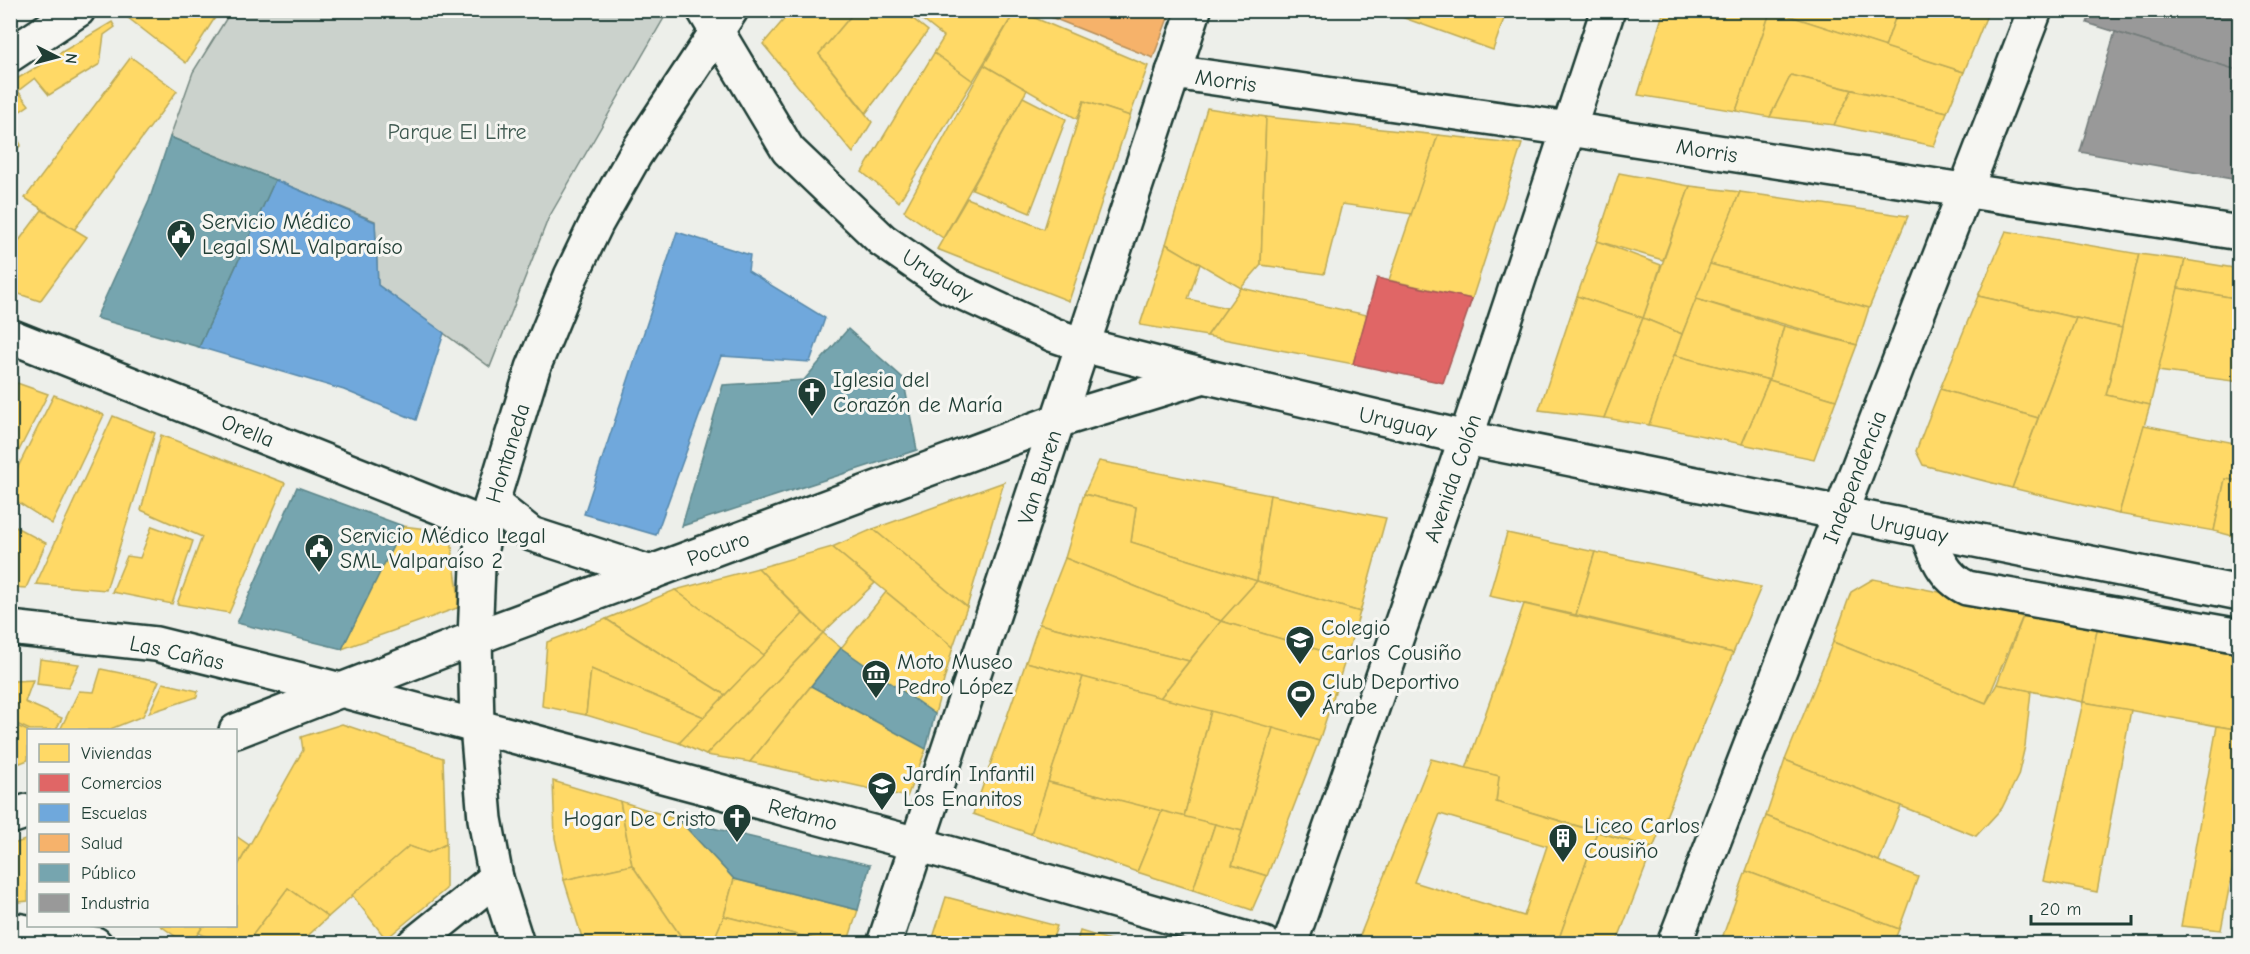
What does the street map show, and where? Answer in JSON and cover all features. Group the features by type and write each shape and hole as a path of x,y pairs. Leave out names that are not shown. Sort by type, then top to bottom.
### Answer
{"street":[{"path":"10,55 78,10"},
{"name":"Van Buren","path":"884,944 1194,10"},
{"name":"Avenida Colón","path":"1290,944 1466,438 1608,10"},
{"name":"Independencia","path":"1674,944 2035,10"},
{"name":"Uruguay","path":"717,17 788,150 882,240 948,286 1054,335 1083,345 1204,376 1466,438 1928,532 2240,592"},
{"name":"Hontaneda","path":"516,944 496,878 485,819 477,726 475,638 478,567 489,514 533,368 571,276 596,224 717,17"},
{"name":"Morris","path":"1173,72 1569,129 2240,233"},
{"name":"Orella","path":"10,336 489,514 531,534 651,573"},
{"name":"Pocuro","path":"237,731 475,638 1057,422 1204,376"},
{"path":"1928,532 1935,554 1944,568 1957,584 1966,588 2240,636"},
{"name":"Las Cañas","path":"10,628 156,644 342,690"},
{"name":"Retamo","path":"342,690 917,844 1263,944"},
{"path":"10,818 27,811"},
{"path":"414,944 496,878"},
{"path":"10,928 81,942"}],"green space":[{"name":"Parque El Litre","path":"231,11 668,11 548,219 490,367 378,285 375,221 170,137 193,72"}],"building: Viviendas":[{"path":"118,10 220,10 186,63"},
{"path":"792,10 856,10 819,54 872,122 853,153 763,44"},
{"path":"856,10 902,10 928,31 866,113 819,54"},
{"path":"910,10 1016,10 973,81 934,53 944,37"},
{"path":"1016,10 1148,66 1130,116 1084,101 1077,119 984,65"},
{"path":"1382,10 1507,10 1493,50"},
{"path":"1664,10 1771,10 1736,111 1638,95"},
{"path":"1771,10 1898,10 1885,47"},
{"path":"1771,10 1964,72 1947,112 1791,75 1770,117 1736,111"},
{"path":"1898,10 1989,10 1964,72 1885,47"},
{"path":"112,22 115,27 104,35 100,64 49,95 35,78 18,91 29,105 10,118 10,83"},
{"path":"934,53 973,81 899,202 862,172"},
{"path":"131,57 177,91 74,230 25,198"},
{"path":"984,65 1027,90 943,238 904,211"},
{"path":"1791,75 1852,90 1834,125 1770,117"},
{"path":"1852,90 1947,112 1934,146 1834,125"},
{"path":"1023,97 1066,119 1030,213 972,189"},
{"path":"1084,101 1130,116 1069,301 937,249 967,198 1044,229"},
{"path":"1207,108 1266,117 1261,265 1241,288 1166,244"},
{"path":"1266,117 1438,135 1412,214 1342,204 1324,274 1261,265"},
{"path":"10,124 21,145 10,155"},
{"path":"1438,135 1522,144 1472,299 1389,280"},
{"path":"1619,173 1690,186 1663,260 1597,241"},
{"path":"2240,173 2240,197 2232,196"},
{"path":"1690,186 1740,192 1682,334 1643,318"},
{"path":"1740,192 1908,216 1869,308 1710,264"},
{"path":"42,210 87,237 40,301 10,291 10,244 15,246"},
{"path":"2006,231 2139,254 2122,328 1978,296"},
{"path":"1597,241 1661,265 1643,318 1577,296"},
{"path":"1166,244 1200,264 1188,299 1227,308 1207,336 1140,325"},
{"path":"2139,254 2185,260 2150,405 2106,395"},
{"path":"2185,260 2240,269 2240,299 2178,288"},
{"path":"1710,264 1869,308 1857,345 1696,299"},
{"path":"1241,288 1367,315 1353,364 1207,336"},
{"path":"2178,288 2240,299 2240,382 2158,371"},
{"path":"1577,296 1643,318 1604,418 1539,410"},
{"path":"1978,296 2076,318 2038,418 1940,389"},
{"path":"1696,299 1784,326 1769,380 1674,355"},
{"path":"1643,318 1682,334 1649,425 1604,418"},
{"path":"2076,318 2122,328 2106,395 2150,405 2119,514 2012,488"},
{"path":"1784,326 1857,345 1836,400 1769,380"},
{"path":"1674,355 1769,380 1742,444 1649,425"},
{"path":"1769,380 1836,400 1814,459 1742,444"},
{"path":"17,383 48,394 10,468 10,396"},
{"path":"1940,389 2038,418 2012,488 1923,465 1916,451"},
{"path":"54,395 104,415 52,524 10,497 10,483"},
{"path":"113,416 155,433 106,590 36,584"},
{"path":"2144,425 2240,444 2240,481 2225,479 2214,531 2119,514"},
{"path":"161,435 285,483 229,613 177,604 202,537 141,510"},
{"path":"1099,461 1270,495 1257,581 1131,542 1136,507 1084,494"},
{"path":"2225,479 2240,481 2240,538 2214,531"},
{"path":"1004,482 967,607 873,529"},
{"path":"1084,494 1136,507 1131,542 1257,581 1221,621 1065,558"},
{"path":"1270,495 1386,518 1360,612 1257,581"},
{"path":"10,524 46,543 26,588 10,587"},
{"path":"152,526 193,541 172,604 112,592 127,556 140,558"},
{"path":"403,526 450,532 460,607 342,649"},
{"path":"873,529 967,607 953,647 832,547"},
{"path":"1507,533 1595,552 1576,615 1489,596"},
{"path":"832,547 875,583 823,633 758,568"},
{"path":"1595,552 1761,587 1733,653 1576,615"},
{"path":"1065,558 1221,621 1189,661 1039,624"},
{"path":"758,568 803,614 764,655 675,590"},
{"path":"1873,579 2026,609 1986,703 1833,642 1851,592"},
{"path":"1257,581 1360,612 1346,658 1221,621"},
{"path":"675,590 764,655 725,695 606,619"},
{"path":"886,592 953,647 935,714 841,648"},
{"path":"1524,604 1733,653 1653,848 1496,802 1499,776 1466,769"},
{"path":"2026,609 2098,625 2083,702 1997,684"},
{"path":"803,614 823,633 706,755 679,743"},
{"path":"606,619 725,695 704,717 591,669 586,715 542,706 547,642"},
{"path":"1221,621 1346,658 1319,741 1160,698"},
{"path":"1039,624 1189,661 1160,698 1026,662"},
{"path":"2098,625 2240,655 2240,730 2083,702"},
{"path":"823,633 841,648 750,762 706,755"},
{"path":"1833,642 1986,703 1997,684 2031,691 2025,746 2018,776 2002,808 1976,836 1785,760"},
{"path":"40,659 79,664 68,688 37,684"},
{"path":"1026,662 1083,677 1031,834 973,814"},
{"path":"101,669 159,681 143,716 110,729 60,729 79,691 94,692"},
{"path":"591,669 704,717 679,743 586,715"},
{"path":"1083,677 1211,711 1184,817 1048,782"},
{"path":"33,680 25,702 62,718 56,729 28,729 10,721 10,689 14,681"},
{"path":"163,683 198,691 197,697 149,713"},
{"path":"811,686 926,749 907,797 750,762"},
{"path":"2083,702 2131,710 2097,892 2043,881"},
{"path":"1211,711 1273,728 1242,831 1184,817"},
{"path":"10,723 27,731 27,760 10,767"},
{"path":"342,724 443,758 446,844 428,853 409,846 328,917 288,888 246,944 221,944 199,933 202,927 237,927 237,867 303,750 301,737"},
{"path":"2217,726 2240,730 2240,832 2221,930 2181,926"},
{"path":"1273,728 1319,741 1267,876 1232,865"},
{"name":"Liceo Carlos Cousiño","path":"1431,759 1499,776 1496,802 1597,832 1557,944 1378,944 1359,938","holes":["1440,814 1547,846 1524,916 1414,882"]},
{"path":"1785,760 1901,806 1879,861 1766,816"},
{"path":"553,781 620,801 632,865 564,880 555,838"},
{"path":"1048,782 1162,811 1137,872 1031,834"},
{"path":"620,801 679,820 734,879 724,916 712,944 686,944 632,865"},
{"path":"1162,811 1215,824 1193,890 1137,872"},
{"path":"1766,816 1918,877 1899,929 1746,871"},
{"path":"1215,824 1242,831 1232,865 1267,876 1252,910 1193,890"},
{"path":"1597,832 1653,848 1616,944 1557,944"},
{"path":"237,837 249,845 237,867"},
{"path":"27,839 27,901 10,903 10,845"},
{"path":"446,844 446,889 386,939 352,895 409,846 428,853"},
{"path":"632,865 686,944 584,944 564,880"},
{"path":"1746,871 1899,929 1893,944 1720,944"},
{"path":"734,879 858,910 847,944 833,944 724,916"},
{"path":"288,888 328,917 299,944 246,944"},
{"path":"946,897 1057,926 1051,944 931,944"},
{"path":"724,916 833,944 712,944"},
{"path":"162,927 202,927 191,944 186,944"},
{"path":"1080,931 1123,944 1076,944"}],"building: Comercios":[{"path":"1377,278 1472,299 1443,383 1353,364"}],"building: Escuelas":[{"path":"275,180 375,222 378,285 444,333 416,420 344,390 199,347"},
{"path":"677,232 750,255 748,271 825,318 810,362 721,356 656,535 584,514"}],"building: Salud":[{"path":"1033,10 1171,10 1153,58"}],"building: Público":[{"name":"Servicio Médico Legal SML Valparaíso","path":"170,137 275,180 199,347 96,318 149,201"},
{"name":"Iglesia del Corazón de María","path":"848,329 903,378 917,450 682,526 723,385 804,380"},
{"name":"Servicio Médico Legal SML Valparaíso 2","path":"297,487 403,526 342,649 237,623"},
{"name":"Moto Museo Pedro López","path":"841,648 935,714 926,749 811,686"},
{"name":"Hogar De Cristo","path":"679,820 870,865 858,910 734,879"}],"building: Industria":[{"path":"2092,10 2240,10 2240,71 2087,23"},
{"path":"2115,32 2240,71 2238,180 2080,152"}],"place":[{"name":"Servicio Médico Legal SML Valparaíso","path":"181,260"},
{"name":"Iglesia del Corazón de María","path":"812,418"},
{"name":"Servicio Médico Legal SML Valparaíso 2","path":"319,574"},
{"name":"Colegio Carlos Cousiño","path":"1300,666"},
{"name":"Moto Museo Pedro López","path":"876,700"},
{"name":"Club Deportivo Árabe","path":"1301,720"},
{"name":"Jardín Infantil Los Enanitos","path":"882,812"},
{"name":"Hogar De Cristo","path":"737,844"},
{"name":"Liceo Carlos Cousiño","path":"1563,864"}]}
